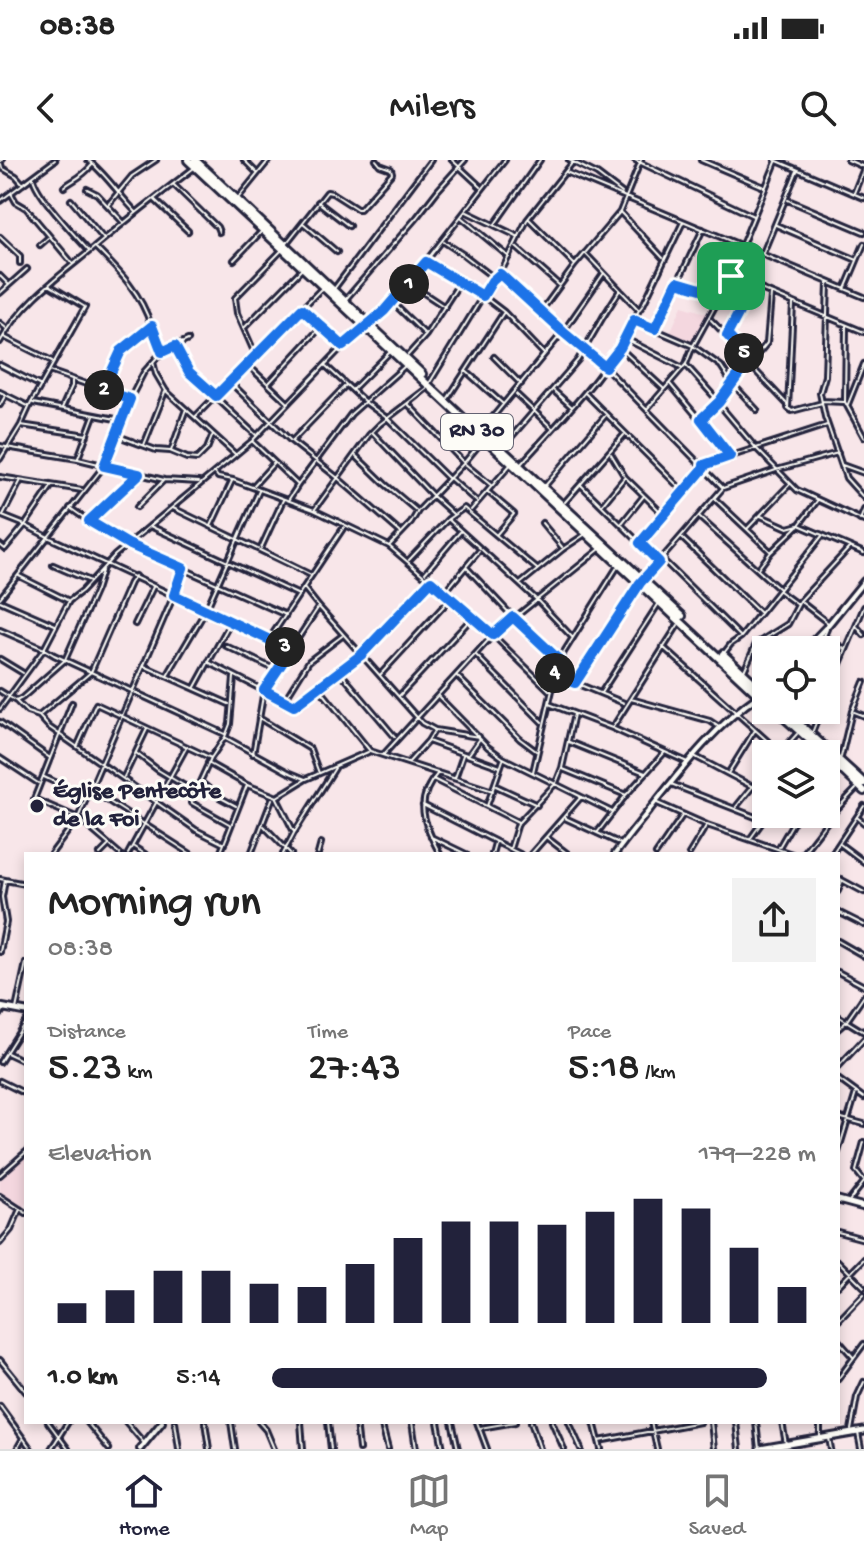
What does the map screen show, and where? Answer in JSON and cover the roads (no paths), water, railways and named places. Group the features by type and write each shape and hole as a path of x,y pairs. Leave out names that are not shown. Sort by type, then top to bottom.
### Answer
{"main road":[{"name":"RN 30","path":"188,160 237,199 302,268 367,325 585,534 642,582 752,687"},
{"name":"RN 30","path":"195,164 262,231 345,300 391,351 405,362"},
{"name":"RN 30","path":"430,384 752,681"},
{"path":"793,724 811,740"},
{"path":"802,724 818,740"},
{"path":"840,761 863,786"},
{"path":"840,766 863,786"},
{"path":"3,1008 24,1012"},
{"path":"840,1201 864,1207"},
{"path":"760,1449 857,1432"}],"street":[{"path":"0,201 55,160"},
{"path":"88,160 110,180 136,213"},
{"path":"108,205 132,176 156,160"},
{"path":"244,160 258,173"},
{"path":"237,199 269,160"},
{"path":"256,357 237,313 235,298 284,247 327,192 360,209 392,173 391,169 376,160"},
{"path":"333,290 431,160"},
{"path":"452,160 482,188"},
{"path":"345,300 465,160"},
{"path":"0,709 44,649 69,601 148,526 252,441 343,346 384,311 505,160"},
{"path":"495,224 540,160"},
{"path":"635,160 753,216"},
{"path":"701,160 765,187"},
{"path":"864,198 776,160 727,275 864,332"},
{"path":"848,160 864,168 854,193"},
{"path":"314,510 372,432 430,384 483,296 500,274 528,219 566,172 571,161 597,174 626,196"},
{"path":"542,311 575,265 620,212 640,161"},
{"path":"1,162 2,168 16,176 23,185"},
{"path":"64,187 80,179 93,164"},
{"path":"0,342 15,317 48,285 195,164"},
{"path":"762,255 797,169"},
{"path":"566,172 864,297"},
{"path":"33,178 41,194 89,251"},
{"path":"173,184 219,232"},
{"path":"87,189 93,191 124,223"},
{"path":"11,193 73,264"},
{"path":"153,199 188,231"},
{"path":"786,199 864,232"},
{"path":"71,200 104,239"},
{"path":"318,202 349,226"},
{"path":"466,211 519,237"},
{"path":"620,212 665,259"},
{"path":"461,217 509,257"},
{"path":"528,219 575,265"},
{"path":"520,466 620,348 683,221"},
{"path":"302,223 337,252"},
{"path":"775,224 857,260"},
{"path":"655,329 703,229"},
{"path":"234,260 262,231"},
{"path":"0,237 20,256 20,263"},
{"path":"40,245 49,237"},
{"path":"443,241 495,279"},
{"path":"845,290 864,244"},
{"path":"515,246 560,286"},
{"path":"95,247 128,281 148,314 162,352"},
{"path":"585,253 639,310"},
{"path":"426,262 504,312 545,354"},
{"path":"244,328 302,268"},
{"path":"0,293 27,269"},
{"path":"389,546 464,463 604,273"},
{"path":"500,274 605,367 723,488"},
{"path":"0,276 9,285"},
{"path":"647,409 686,364 731,276"},
{"path":"289,500 351,414 405,362 445,308 460,281"},
{"path":"677,282 721,295"},
{"path":"409,283 445,308"},
{"path":"828,283 825,376 821,402 841,464 851,485 864,498"},
{"path":"0,459 85,307 48,285"},
{"path":"727,335 753,286"},
{"path":"195,417 323,287"},
{"path":"501,449 584,350 620,290"},
{"path":"701,419 767,343 771,293"},
{"path":"392,301 426,335"},
{"path":"788,405 793,303"},
{"path":"302,309 343,346"},
{"path":"448,398 504,312"},
{"path":"709,318 792,411 821,402 846,404"},
{"path":"634,320 693,346 721,366 757,410"},
{"path":"0,323 7,329"},
{"path":"846,325 846,404 864,437"},
{"path":"103,390 121,351 152,326"},
{"path":"268,384 322,326"},
{"path":"3,336 53,362"},
{"path":"625,339 683,368"},
{"path":"56,626 0,599 104,466 142,375 162,352 188,340"},
{"path":"175,346 189,372 257,436"},
{"path":"620,348 664,389"},
{"path":"352,390 391,351"},
{"path":"494,357 521,384"},
{"path":"153,362 166,391 236,454"},
{"path":"686,364 790,484 817,501 862,521 864,510"},
{"path":"846,404 864,364"},
{"path":"0,365 41,386"},
{"path":"248,365 288,403"},
{"path":"326,365 477,502"},
{"path":"465,370 504,405"},
{"path":"49,371 130,399"},
{"path":"61,409 77,374"},
{"path":"72,386 76,381"},
{"path":"230,382 291,441 401,533"},
{"path":"669,383 730,456"},
{"path":"291,441 347,385"},
{"path":"553,390 572,407"},
{"path":"144,445 166,391"},
{"path":"0,392 30,405 122,420"},
{"path":"514,392 552,429"},
{"path":"585,393 684,492"},
{"path":"0,405 6,395"},
{"path":"408,403 464,463 492,486"},
{"path":"171,452 186,409"},
{"path":"78,459 94,415"},
{"path":"543,488 606,415"},
{"path":"21,425 87,435"},
{"path":"640,543 707,463 828,425"},
{"path":"372,432 454,514"},
{"path":"117,436 156,450 197,459 207,449 213,434"},
{"path":"562,505 625,434"},
{"path":"252,441 298,485"},
{"path":"0,446 78,459 164,480 202,482"},
{"path":"610,453 625,477 664,515"},
{"path":"575,683 642,582 723,488 838,453"},
{"path":"355,456 418,511"},
{"path":"252,487 275,462"},
{"path":"470,511 511,464"},
{"path":"841,464 864,473"},
{"path":"214,472 218,477 314,510 389,546 493,635 550,691"},
{"path":"89,521 139,474"},
{"path":"0,477 83,491"},
{"path":"602,506 625,477"},
{"path":"137,507 164,480"},
{"path":"211,527 233,480"},
{"path":"20,481 1,516 291,650"},
{"path":"747,529 790,484"},
{"path":"581,485 741,637"},
{"path":"0,554 52,486"},
{"path":"167,676 206,610 260,489"},
{"path":"488,491 514,514 497,534"},
{"path":"621,524 644,496"},
{"path":"714,498 771,552"},
{"path":"260,549 284,499"},
{"path":"758,570 817,501"},
{"path":"172,507 311,575"},
{"path":"70,508 128,544 286,615"},
{"path":"408,561 448,519 463,508 537,569"},
{"path":"698,516 778,590 829,624"},
{"path":"761,516 788,528 799,525 864,553"},
{"path":"448,519 537,600 572,637"},
{"path":"542,523 563,549"},
{"path":"269,639 344,524"},
{"path":"148,526 299,595"},
{"path":"424,575 461,531"},
{"path":"520,584 585,534"},
{"path":"723,654 741,637 822,536"},
{"path":"681,537 760,613"},
{"path":"0,545 5,549"},
{"path":"743,672 756,644 786,626 799,603 850,547"},
{"path":"384,754 493,635 601,549"},
{"path":"444,593 479,550"},
{"path":"53,565 91,581"},
{"path":"533,772 559,660 619,565"},
{"path":"466,567 559,660"},
{"path":"52,852 78,818 183,568"},
{"path":"16,701 65,660 102,569"},
{"path":"18,575 69,601"},
{"path":"39,716 91,672 135,576"},
{"path":"208,662 294,706 361,655 431,581"},
{"path":"817,636 864,581"},
{"path":"135,624 154,586"},
{"path":"304,588 417,718 435,730 479,738"},
{"path":"379,676 451,598"},
{"path":"601,693 660,602"},
{"path":"253,754 264,690 319,607"},
{"path":"840,666 864,607"},
{"path":"398,697 473,617"},
{"path":"612,728 681,620"},
{"path":"194,689 231,622"},
{"path":"824,636 829,624"},
{"path":"856,627 864,635"},
{"path":"0,630 225,736 253,754 306,779"},
{"path":"283,702 309,661 343,635"},
{"path":"226,646 277,670"},
{"path":"840,646 847,650"},
{"path":"663,647 767,740"},
{"path":"475,655 543,723"},
{"path":"0,659 24,674"},
{"path":"143,665 231,705"},
{"path":"339,671 397,739"},
{"path":"456,675 537,752"},
{"path":"555,675 626,704"},
{"path":"189,789 201,781 230,724 234,676"},
{"path":"840,761 852,711 864,682"},
{"path":"319,688 370,751"},
{"path":"0,691 196,830 224,844"},
{"path":"438,696 503,758 612,812"},
{"path":"630,698 710,721 719,728"},
{"path":"72,703 35,801 78,818 118,852"},
{"path":"616,852 670,783 719,728 736,711 752,703"},
{"path":"77,746 96,704 211,758"},
{"path":"548,704 612,728 688,763"},
{"path":"852,711 864,716"},
{"path":"510,849 518,823 556,783 574,714"},
{"path":"258,718 310,749 319,774"},
{"path":"0,722 50,758"},
{"path":"812,734 816,724"},
{"path":"124,778 147,728"},
{"path":"728,774 756,729"},
{"path":"408,763 435,730"},
{"path":"792,740 801,731"},
{"path":"455,778 466,754 479,738"},
{"path":"428,741 500,767"},
{"path":"568,741 646,773"},
{"path":"129,852 187,747"},
{"path":"252,852 275,797 306,779 370,751 493,791"},
{"path":"597,833 665,752"},
{"path":"136,753 189,789 192,803 232,825"},
{"path":"694,756 752,786"},
{"path":"0,758 39,784"},
{"path":"487,806 503,758"},
{"path":"208,763 275,797 294,833"},
{"path":"284,852 336,767"},
{"path":"562,768 626,795"},
{"path":"439,773 426,789 423,805 431,837 439,852"},
{"path":"43,774 45,778 86,797"},
{"path":"433,779 518,823"},
{"path":"201,781 219,797 237,807"},
{"path":"670,783 752,815"},
{"path":"221,852 247,785"},
{"path":"495,785 537,805"},
{"path":"840,806 863,786"},
{"path":"735,808 752,788"},
{"path":"90,789 188,852"},
{"path":"533,852 581,796"},
{"path":"655,802 707,825 786,852"},
{"path":"423,805 516,852"},
{"path":"833,852 864,806"},
{"path":"657,852 683,815"},
{"path":"563,817 622,844"},
{"path":"857,817 864,823"},
{"path":"264,825 289,852"},
{"path":"691,852 707,825"},
{"path":"750,839 758,828"},
{"path":"778,849 790,828"},
{"path":"804,852 822,828"},
{"path":"431,837 462,852"},
{"path":"546,837 565,852"},
{"path":"493,852 496,842"},
{"path":"319,852 321,843"},
{"path":"839,843 864,862"},
{"path":"102,852 109,845"},
{"path":"133,846 142,852"},
{"path":"0,879 24,884"},
{"path":"840,879 864,892"},
{"path":"0,951 6,922 2,908 5,880"},
{"path":"840,887 843,881"},
{"path":"840,913 864,925"},
{"path":"0,921 6,922"},
{"path":"840,942 864,956"},
{"path":"16,1010 24,972"},
{"path":"840,973 864,986"},
{"path":"840,1027 864,996"},
{"path":"0,1015 3,1008"},
{"path":"840,1018 864,1032"},
{"path":"0,1062 24,1024"},
{"path":"840,1065 864,1039"},
{"path":"858,1045 864,1049"},
{"path":"6,1052 24,1061"},
{"path":"0,1081 24,1093"},
{"path":"840,1081 862,1097 864,1091"},
{"path":"840,1145 856,1093"},
{"path":"840,1118 864,1124"},
{"path":"848,1203 864,1182 856,1171 864,1142"},
{"path":"0,1175 24,1154"},
{"path":"0,1196 23,1211 0,1243"},
{"path":"0,1231 6,1237"},
{"path":"840,1233 864,1239"},
{"path":"840,1284 864,1259"},
{"path":"840,1263 864,1287"},
{"path":"840,1319 864,1294"},
{"path":"840,1342 853,1357"},
{"path":"840,1376 864,1344"},
{"path":"0,1360 24,1390"},
{"path":"861,1449 855,1404 864,1382"},
{"path":"0,1406 31,1449"},
{"path":"49,1424 68,1449"},
{"path":"51,1449 67,1424"},
{"path":"89,1424 109,1449"},
{"path":"129,1426 142,1447 160,1424"},
{"path":"175,1424 179,1449"},
{"path":"205,1424 209,1449"},
{"path":"231,1424 235,1449"},
{"path":"261,1424 274,1449"},
{"path":"301,1424 303,1449"},
{"path":"328,1424 331,1449"},
{"path":"356,1424 359,1449"},
{"path":"382,1424 388,1449"},
{"path":"412,1424 416,1449"},
{"path":"438,1424 443,1449"},
{"path":"452,1424 458,1449"},
{"path":"478,1424 487,1449"},
{"path":"480,1428 503,1424"},
{"path":"532,1424 539,1449"},
{"path":"553,1424 564,1449"},
{"path":"570,1424 581,1449"},
{"path":"595,1424 601,1449"},
{"path":"651,1424 657,1449"},
{"path":"599,1441 690,1424"},
{"path":"711,1424 714,1449"},
{"path":"736,1424 739,1449"},
{"path":"756,1424 760,1449"},
{"path":"782,1424 786,1445"},
{"path":"820,1424 820,1439"},
{"path":"829,1438 831,1449"},
{"path":"17,1449 22,1439"}],"place":[{"name":"Église Pentecôte de la Foi","path":"37,806"}]}
